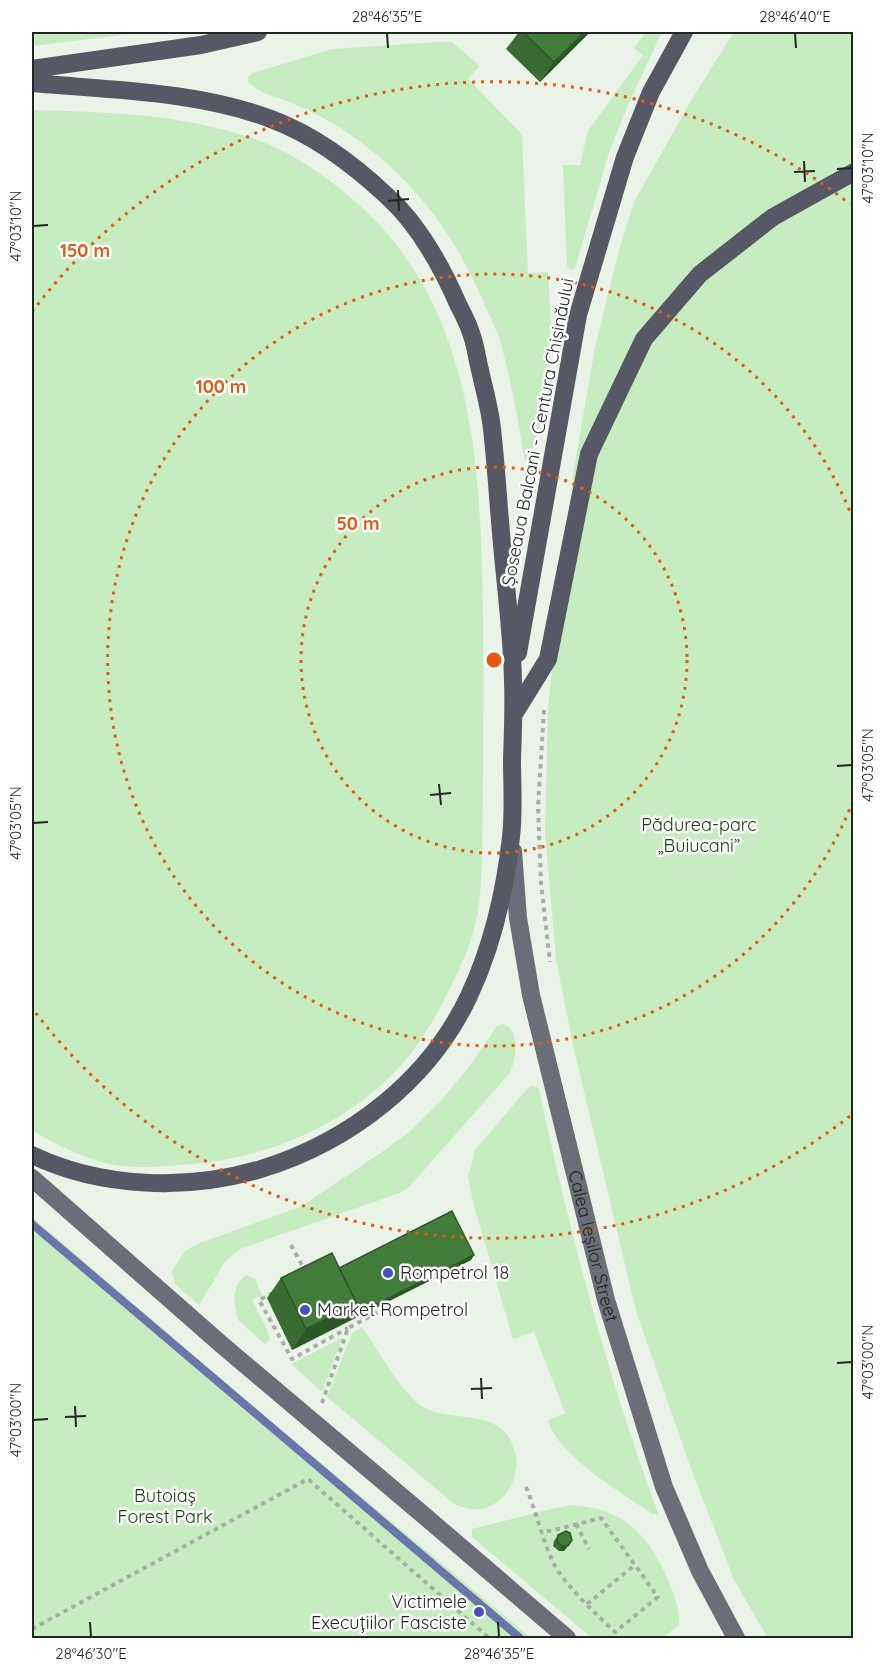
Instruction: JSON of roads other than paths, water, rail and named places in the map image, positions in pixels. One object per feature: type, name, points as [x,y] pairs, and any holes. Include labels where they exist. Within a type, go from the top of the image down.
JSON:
[{"type":"highway","points":[[32,69],[201,45],[258,32]]},
{"type":"highway","name":"Șoseaua Balcani - Centura Chișinăului","points":[[513,678],[578,315],[625,158],[651,93],[684,32]]},
{"type":"highway","name":"Șoseaua Balcani - Centura Chișinăului","points":[[32,83],[192,98],[275,120],[301,133],[346,162],[389,198],[416,229],[441,266],[472,335],[492,425],[513,678],[511,836],[499,908],[486,956],[466,1001],[434,1051],[409,1081],[372,1114],[331,1140],[286,1161],[239,1176],[190,1183],[141,1183],[92,1176],[32,1155]]},
{"type":"highway","points":[[513,716],[548,659],[589,454],[644,339],[699,273],[773,217],[854,172]]},
{"type":"main road","name":"Calea Ieșilor Street","points":[[511,836],[518,918],[531,995],[606,1300],[664,1487],[700,1571],[736,1638]]},
{"type":"main road","points":[[32,1178],[222,1346],[567,1638]]},
{"type":"waterway","points":[[32,1224],[520,1638]]},
{"type":"place","name":"Rompetrol 18","points":[[388,1273]]},
{"type":"place","name":"Market Rompetrol","points":[[305,1310]]},
{"type":"place","name":"Victimele Execuțiilor Fasciste","points":[[479,1612]]},
{"type":"park label","name":"Pădurea-parc „Buiucani”","points":[[699,835]]},
{"type":"park label","name":"Butoiaș Forest Park","points":[[165,1506]]}]
